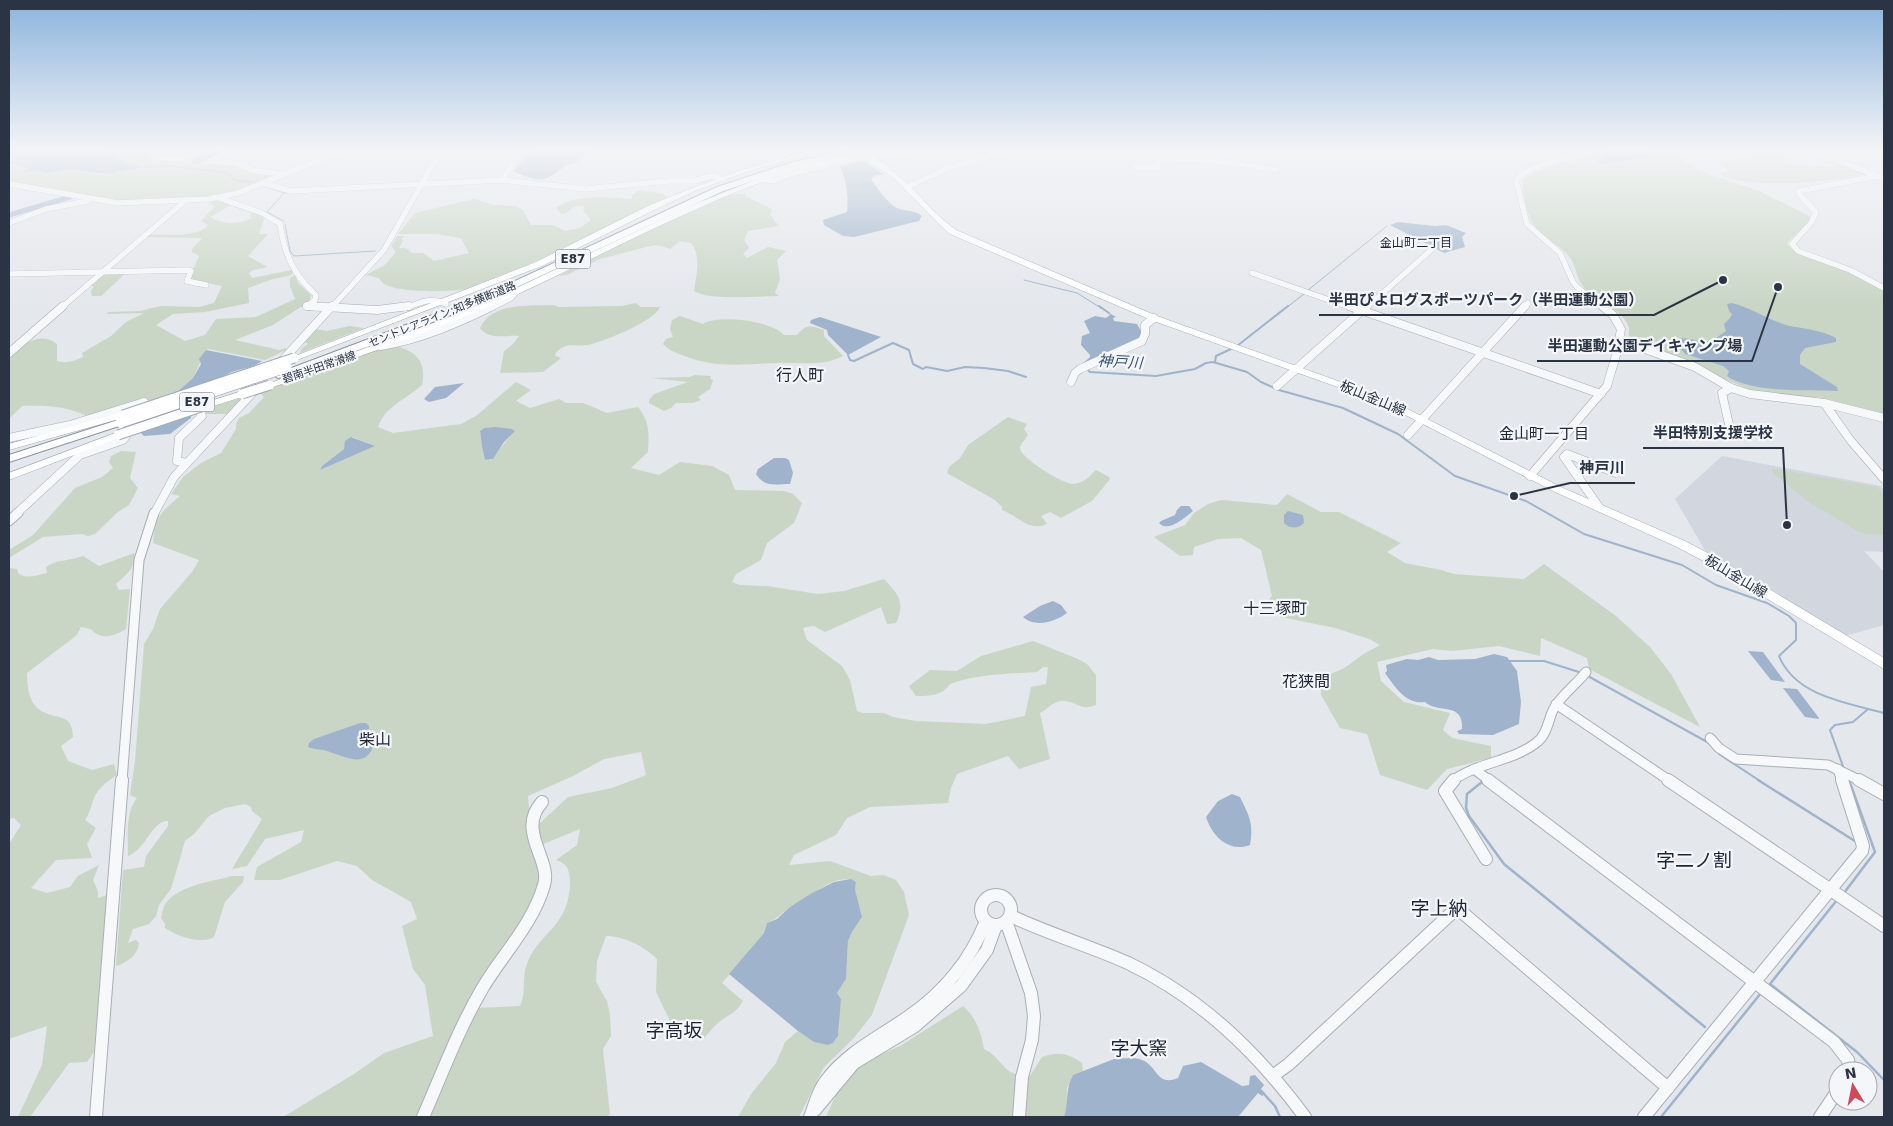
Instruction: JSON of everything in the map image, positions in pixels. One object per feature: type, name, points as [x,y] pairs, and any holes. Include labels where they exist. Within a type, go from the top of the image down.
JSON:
[{"type":"highway","name":"セントレアライン;知多横断道路","points":[[9,464],[383,333],[466,301],[688,201]]},
{"type":"highway","name":"セントレアライン;知多横断道路","points":[[9,458],[278,375],[378,340],[486,298],[696,201]]},
{"type":"main road","name":"碧南半田常滑線","points":[[9,477],[120,425],[292,355],[444,303],[563,254],[669,201]]},
{"type":"main road","name":"碧南半田常滑線","points":[[9,447],[200,407],[380,346],[517,290],[707,201]]},
{"type":"main road","name":"板山金山線","points":[[919,201],[940,223],[953,232],[1154,318],[1368,394],[1423,420],[1530,476],[1653,530],[1715,562],[1884,664]]},
{"type":"street","points":[[9,223],[46,209],[90,201]]},
{"type":"street","points":[[99,201],[127,203],[174,201]]},
{"type":"street","points":[[9,353],[184,201]]},
{"type":"street","points":[[226,201],[277,221],[288,259],[300,279],[316,295],[315,300],[306,306],[397,309],[427,298],[436,298],[444,303]]},
{"type":"street","points":[[96,1117],[139,560],[146,530],[158,504],[174,477],[292,355],[384,250],[412,201]]},
{"type":"street","points":[[1521,201],[1527,224],[1564,258],[1573,282],[1613,315],[1621,329],[1610,379],[1601,394],[1530,476]]},
{"type":"street","points":[[1806,201],[1816,212],[1811,223],[1792,244],[1794,248],[1855,272],[1884,288]]},
{"type":"street","points":[[1277,386],[1431,250]]},
{"type":"street","points":[[9,274],[189,270],[191,271],[186,281],[206,285]]},
{"type":"street","points":[[1252,273],[1601,394]]},
{"type":"street","points":[[380,346],[393,345],[467,317],[511,298],[517,290]]},
{"type":"street","points":[[1408,435],[1528,303]]},
{"type":"street","points":[[1071,382],[1075,373],[1080,369],[1142,341],[1145,334],[1145,325],[1154,318]]},
{"type":"street","points":[[1620,340],[1695,368],[1731,388],[1762,397],[1824,403],[1884,418]]},
{"type":"street","points":[[186,463],[178,461],[178,443],[182,433],[200,421],[202,416],[199,412],[198,403],[228,378],[258,368],[284,353],[292,355]]},
{"type":"street","points":[[1730,429],[1722,392],[1731,388]]},
{"type":"street","points":[[9,438],[62,427],[144,402],[123,429],[126,436],[123,440],[84,453],[9,521]]},
{"type":"street","points":[[1824,403],[1852,441],[1884,479]]},
{"type":"street","points":[[1599,507],[1564,457],[1567,454],[1616,473]]},
{"type":"street","points":[[1486,859],[1445,791],[1448,784],[1457,776],[1513,756],[1537,743],[1548,730],[1556,704],[1580,681],[1586,672]]},
{"type":"street","points":[[1556,704],[1884,926]]},
{"type":"street","points":[[1710,738],[1719,748],[1736,759],[1828,765],[1884,794]]},
{"type":"street","points":[[1474,769],[1834,1042],[1848,1061]]},
{"type":"street","points":[[1644,1117],[1754,982],[1837,894],[1862,852],[1863,846],[1838,769]]},
{"type":"street","points":[[423,1117],[474,1004],[519,933],[545,883],[536,845],[532,814],[536,805],[542,802]]},
{"type":"street","points":[[1274,1075],[1289,1064],[1457,908],[1668,1088]]},
{"type":"street","points":[[811,1115],[854,1063],[884,1038],[961,986],[982,948],[1000,921]]},
{"type":"street","points":[[1000,921],[1125,962],[1163,982],[1223,1023],[1274,1075],[1306,1117]]},
{"type":"street","points":[[1000,921],[1031,992],[1034,1016],[1032,1040],[1022,1077],[1019,1117]]},
{"type":"street","points":[[1820,1117],[1828,1105]]},
{"type":"shaded area","points":[[1722,456],[1881,486],[1884,491],[1884,552],[1864,551],[1884,572],[1884,625],[1845,636],[1706,552],[1675,499]]},
{"type":"green space","points":[[117,201],[153,201],[126,202]]},
{"type":"green space","points":[[207,201],[220,201],[231,205],[210,217],[220,222],[236,223],[252,218],[250,215],[252,213],[235,206],[265,216],[259,234],[268,234],[248,256],[267,267],[253,270],[249,273],[252,278],[292,270],[293,273],[289,276],[273,279],[248,288],[249,303],[205,312],[173,314],[156,325],[185,341],[205,335],[216,319],[256,317],[295,299],[290,286],[290,278],[295,275],[298,283],[311,295],[310,301],[273,325],[235,340],[279,350],[286,348],[286,350],[265,360],[208,349],[193,378],[169,398],[157,401],[146,400],[89,417],[57,407],[22,406],[9,419],[9,355],[26,343],[38,339],[51,340],[57,344],[57,361],[70,362],[83,357],[82,353],[111,336],[126,322],[144,313],[106,314],[109,312],[140,311],[161,306],[199,307],[214,303],[222,286],[188,279],[199,257],[192,252],[192,249],[202,238],[147,237],[150,235],[190,234],[204,229],[208,225],[201,221],[215,206]]},
{"type":"green space","points":[[467,201],[479,201],[494,205],[516,206],[523,210],[531,225],[553,225],[565,231],[580,228],[591,220],[583,210],[585,207],[582,206],[573,208],[564,214],[560,213],[556,208],[571,201],[662,201],[541,259],[466,289],[436,291],[401,289],[384,284],[379,278],[366,275],[385,265],[396,252],[391,246],[397,236],[405,236],[401,239],[403,241],[399,248],[406,248],[412,253],[423,253],[434,261],[469,253],[461,238],[437,234],[398,234],[415,213]]},
{"type":"green space","points":[[713,201],[754,201],[772,210],[770,215],[779,226],[748,231],[744,240],[749,248],[743,254],[747,258],[768,247],[786,251],[777,260],[780,279],[775,293],[779,296],[723,297],[694,291],[697,266],[696,254],[691,243],[680,241],[670,249],[658,245],[650,246],[600,259],[567,275],[559,276],[581,263]]},
{"type":"green space","points":[[1525,201],[1778,201],[1811,217],[1809,222],[1787,243],[1792,249],[1805,256],[1843,268],[1884,290],[1884,415],[1819,397],[1811,398],[1753,391],[1629,339],[1629,328],[1622,316],[1586,290],[1571,259],[1535,227],[1526,208]]},
{"type":"green space","points":[[127,272],[101,296],[92,296],[91,291],[94,286],[89,286],[104,273]]},
{"type":"green space","points":[[636,303],[641,307],[660,307],[656,313],[639,324],[605,340],[588,345],[570,345],[559,349],[555,356],[561,358],[543,372],[500,373],[504,351],[519,336],[493,336],[480,328],[493,314],[512,307],[554,305],[559,307],[622,306]]},
{"type":"green space","points":[[680,316],[703,324],[720,320],[745,320],[769,326],[784,335],[797,335],[806,327],[815,327],[824,330],[824,336],[843,356],[827,362],[810,363],[729,365],[706,362],[674,352],[663,344],[666,339],[673,337],[670,329],[672,320]]},
{"type":"green space","points":[[349,326],[364,328],[300,353],[302,348],[308,344],[305,342],[315,329],[327,331]]},
{"type":"green space","points":[[391,345],[413,353],[423,369],[422,385],[391,408],[381,420],[378,427],[393,433],[461,424],[476,416],[516,382],[531,390],[516,401],[530,408],[559,399],[566,403],[583,403],[607,413],[638,407],[647,423],[648,452],[631,468],[659,475],[680,462],[712,466],[729,475],[735,490],[784,491],[793,494],[802,503],[794,523],[767,543],[761,560],[736,574],[732,582],[740,585],[767,586],[818,594],[844,591],[884,579],[897,594],[900,609],[896,623],[887,624],[881,607],[825,632],[814,626],[803,628],[807,640],[842,666],[850,680],[857,711],[863,713],[884,713],[893,717],[916,721],[986,724],[1025,716],[1031,687],[1046,684],[1048,667],[1043,667],[1037,672],[971,678],[950,684],[943,691],[930,695],[916,696],[909,686],[930,670],[957,671],[981,656],[1033,641],[1078,659],[1087,664],[1096,675],[1096,705],[1083,707],[1070,702],[1058,701],[1040,713],[1050,759],[1019,769],[1008,756],[957,774],[951,788],[948,803],[870,807],[847,818],[836,835],[794,855],[789,865],[830,861],[871,876],[884,875],[896,880],[904,892],[909,915],[872,1015],[853,1039],[824,1067],[799,1117],[738,1117],[751,1094],[776,1063],[785,1042],[798,1031],[815,1041],[829,1044],[834,1042],[837,1037],[841,1000],[837,993],[846,979],[848,941],[862,917],[855,889],[856,882],[849,880],[842,879],[828,884],[792,905],[767,923],[764,933],[722,983],[743,1001],[732,1014],[716,1025],[704,1038],[695,1037],[684,1020],[670,1021],[656,992],[657,959],[633,943],[613,936],[606,936],[597,961],[596,982],[607,1001],[610,1015],[611,1036],[603,1049],[610,1114],[607,1117],[427,1117],[475,1008],[520,1006],[528,961],[535,948],[565,910],[570,890],[570,877],[566,866],[556,860],[577,845],[580,829],[541,845],[538,825],[568,797],[612,788],[646,775],[641,752],[604,759],[573,776],[528,796],[532,844],[542,884],[537,897],[470,1002],[419,1117],[283,1117],[354,1074],[384,1053],[433,1036],[425,985],[413,969],[402,926],[417,919],[411,902],[372,880],[357,866],[337,861],[280,880],[254,880],[257,867],[301,842],[304,830],[265,839],[247,866],[232,869],[262,819],[252,811],[251,807],[245,804],[225,808],[209,816],[194,834],[185,841],[171,889],[159,905],[156,916],[149,924],[133,929],[128,943],[136,940],[139,943],[137,951],[128,961],[116,966],[123,870],[144,867],[146,856],[168,826],[168,821],[157,825],[139,848],[128,856],[129,818],[137,798],[130,795],[135,761],[144,644],[153,629],[160,609],[192,572],[199,560],[153,543],[156,527],[163,511],[180,496],[171,494],[183,477],[201,463],[221,453],[236,429],[239,418],[249,413],[264,397],[260,393],[276,385]],"holes":[[[484,428],[515,430],[491,460],[485,460],[482,447],[480,432]],[[353,437],[374,446],[320,470],[322,466],[344,449],[347,440]]]},
{"type":"green space","points":[[695,375],[711,376],[710,379],[713,380],[710,389],[698,397],[701,400],[693,403],[676,403],[664,411],[649,403],[654,394],[688,382],[651,378],[689,377]]},
{"type":"green space","points":[[244,397],[228,414],[207,414],[203,410]]},
{"type":"green space","points":[[1008,417],[1027,424],[1024,429],[1028,435],[1020,448],[1027,458],[1043,470],[1060,480],[1073,484],[1083,481],[1096,470],[1110,479],[1092,501],[1061,518],[1050,512],[1041,516],[1047,524],[1034,526],[1024,523],[1002,510],[1002,507],[995,500],[947,473],[949,467],[960,458],[968,445]]},
{"type":"green space","points":[[121,451],[136,452],[130,478],[138,488],[129,505],[118,512],[95,534],[88,536],[82,534],[43,537],[9,558],[9,550],[33,535],[75,488],[102,477],[113,468],[109,462],[111,456]]},
{"type":"green space","points":[[1771,468],[1878,487],[1884,497],[1884,535],[1861,533],[1807,501],[1774,474]]},
{"type":"green space","points":[[1287,494],[1321,512],[1339,512],[1401,543],[1387,552],[1405,563],[1454,574],[1524,579],[1544,564],[1616,616],[1651,648],[1671,674],[1700,727],[1589,669],[1587,658],[1541,638],[1540,656],[1499,646],[1452,651],[1433,649],[1377,662],[1381,681],[1404,702],[1450,713],[1443,730],[1452,738],[1491,746],[1491,758],[1447,769],[1427,790],[1380,775],[1367,734],[1340,728],[1321,695],[1320,677],[1343,669],[1380,645],[1369,639],[1335,628],[1281,617],[1267,602],[1272,596],[1261,550],[1241,538],[1218,539],[1194,547],[1193,555],[1180,556],[1154,537],[1185,525],[1194,513],[1208,504],[1221,500],[1277,505]]},
{"type":"green space","points":[[134,553],[132,567],[116,584],[119,590],[130,589],[126,629],[113,635],[102,636],[90,629],[81,627],[77,635],[27,673],[28,690],[38,709],[64,718],[70,724],[73,737],[61,746],[68,761],[92,770],[114,764],[117,775],[98,791],[85,820],[96,828],[87,844],[92,858],[56,860],[31,888],[47,893],[70,887],[78,876],[99,865],[93,880],[98,891],[98,898],[107,895],[94,1052],[87,1062],[69,1063],[30,1117],[18,1117],[42,1065],[47,1026],[9,1039],[9,844],[21,825],[14,818],[9,819],[9,568],[17,569],[21,575],[32,576],[47,573],[46,567],[59,561],[83,556],[99,566]]},
{"type":"green space","points":[[232,876],[244,876],[243,882],[225,902],[214,937],[195,940],[165,928],[161,918],[163,908],[172,897],[187,888]]},
{"type":"green space","points":[[963,1006],[977,1025],[984,1049],[1013,1073],[1030,1076],[1042,1057],[1053,1054],[1067,1055],[1082,1063],[1083,1072],[1073,1075],[1067,1088],[1067,1108],[1064,1117],[826,1117],[842,1081],[866,1061],[900,1046]]},
{"type":"water","points":[[848,201],[888,201],[898,209],[912,211],[922,216],[919,221],[854,237],[843,236],[824,225],[823,220],[847,212]]},
{"type":"water","points":[[1398,222],[1435,226],[1446,225],[1466,233],[1462,237],[1465,247],[1444,253],[1390,225]]},
{"type":"water","points":[[1732,303],[1783,324],[1819,331],[1836,338],[1836,342],[1805,348],[1800,355],[1800,364],[1837,387],[1838,391],[1780,390],[1750,385],[1727,376],[1729,371],[1723,366],[1685,354],[1674,340],[1682,338],[1705,341],[1716,338],[1726,331],[1724,324],[1732,314],[1727,304]]},
{"type":"water","points":[[1109,313],[1116,317],[1113,318],[1114,321],[1137,324],[1142,333],[1140,339],[1081,365],[1090,357],[1081,345],[1082,336],[1090,333],[1084,321],[1095,316],[1106,318],[1110,315]]},
{"type":"water","points":[[820,317],[881,337],[848,355],[828,335],[827,330],[810,323],[811,320]]},
{"type":"water","points":[[206,350],[262,361],[251,367],[232,372],[216,382],[192,404],[191,418],[170,434],[144,436],[139,431],[140,424],[193,378],[201,364],[199,359]]},
{"type":"water","points":[[464,383],[446,398],[429,402],[424,399],[435,387]]},
{"type":"water","points":[[496,427],[515,431],[504,442],[493,459],[485,460],[480,431],[484,428]]},
{"type":"water","points":[[351,437],[375,446],[320,470],[322,466],[344,449],[345,441]]},
{"type":"water","points":[[774,458],[789,460],[793,473],[790,484],[775,485],[767,483],[756,474],[758,469]]},
{"type":"water","points":[[1181,506],[1189,506],[1193,511],[1181,521],[1171,525],[1163,526],[1159,523],[1175,515]]},
{"type":"water","points":[[1288,511],[1303,515],[1304,523],[1297,527],[1286,525],[1284,523],[1284,515]]},
{"type":"water","points":[[1053,601],[1061,605],[1067,613],[1057,619],[1039,623],[1023,617],[1040,606]]},
{"type":"water","points":[[1748,651],[1763,652],[1785,682],[1771,680]]},
{"type":"water","points":[[1494,654],[1507,657],[1517,671],[1521,702],[1519,724],[1493,735],[1459,734],[1457,731],[1462,729],[1459,715],[1454,711],[1436,707],[1425,702],[1412,701],[1397,689],[1385,673],[1387,671],[1386,665],[1407,659],[1418,660],[1429,657],[1438,660],[1475,659]]},
{"type":"water","points":[[1783,688],[1797,689],[1819,719],[1805,717]]},
{"type":"water","points":[[360,723],[366,723],[369,726],[369,733],[374,744],[365,757],[352,759],[308,747],[309,743],[314,739]]},
{"type":"water","points":[[1232,794],[1240,797],[1248,815],[1251,825],[1250,845],[1235,847],[1228,845],[1212,831],[1206,817],[1218,801]]},
{"type":"water","points":[[851,879],[856,882],[855,889],[862,917],[848,941],[846,979],[837,993],[841,999],[838,1036],[833,1043],[828,1045],[814,1042],[798,1031],[729,974],[764,933],[767,923],[777,919],[790,907],[812,893],[834,882]]},
{"type":"water","points":[[1132,1058],[1142,1060],[1165,1080],[1178,1078],[1183,1066],[1201,1062],[1242,1086],[1249,1085],[1250,1076],[1255,1075],[1264,1085],[1261,1089],[1265,1093],[1262,1096],[1258,1093],[1238,1117],[1064,1117],[1069,1085],[1073,1075],[1114,1059]]},
{"type":"waterway","points":[[9,215],[58,201]]},
{"type":"waterway","points":[[277,201],[267,212],[284,221]]},
{"type":"waterway","points":[[285,224],[290,251],[294,256],[375,251]]},
{"type":"waterway","points":[[1307,291],[1387,226]]},
{"type":"waterway","points":[[1024,280],[1077,293],[1101,308]]},
{"type":"waterway","points":[[1286,308],[1304,294]]},
{"type":"waterway","points":[[1099,306],[1109,313]]},
{"type":"waterway","points":[[1237,346],[1288,306]]},
{"type":"waterway","points":[[848,355],[850,360],[854,361],[893,343],[909,350],[913,364],[923,369],[926,367],[947,371],[965,367],[984,368],[1008,371],[1026,377]]},
{"type":"waterway","points":[[1215,362],[1216,356],[1233,348]]},
{"type":"waterway","name":"神戸川","points":[[1086,368],[1090,372],[1156,376],[1195,369],[1206,363],[1213,362],[1247,372],[1261,382],[1279,390],[1343,408],[1398,434],[1455,476],[1526,501],[1584,534],[1682,565],[1716,585],[1767,603],[1789,616],[1796,623],[1796,640],[1779,656],[1787,670],[1797,680],[1809,689],[1824,696],[1884,713]]},
{"type":"waterway","points":[[1506,661],[1544,661],[1582,673]]},
{"type":"waterway","points":[[1586,675],[1709,743]]},
{"type":"waterway","points":[[1844,769],[1830,730],[1835,725],[1853,722],[1868,709]]},
{"type":"waterway","points":[[1719,754],[1760,781]]},
{"type":"waterway","points":[[1758,780],[1858,843]]},
{"type":"waterway","points":[[1844,893],[1875,852],[1849,780]]},
{"type":"waterway","points":[[1482,782],[1467,794],[1466,808],[1469,816],[1504,864],[1705,1027]]},
{"type":"waterway","points":[[1837,900],[1770,984],[1857,1052],[1884,1080]]},
{"type":"waterway","points":[[1661,1117],[1761,993]]},
{"type":"waterway","points":[[1264,1094],[1275,1106],[1280,1117]]},
{"type":"place","name":"半田ぴよログスポーツパーク（半田運動公園）","points":[[1723,280]]},
{"type":"place","name":"半田運動公園デイキャンプ場","points":[[1778,287]]},
{"type":"place","name":"神戸川","points":[[1514,496]]},
{"type":"place","name":"半田特別支援学校","points":[[1787,525]]},
{"type":"district","name":"金山町二丁目","points":[[1416,243]]},
{"type":"district","name":"行人町","points":[[800,375]]},
{"type":"district","name":"金山町一丁目","points":[[1544,434]]},
{"type":"district","name":"十三塚町","points":[[1275,608]]},
{"type":"district","name":"花狭間","points":[[1306,681]]},
{"type":"district","name":"柴山","points":[[375,739]]},
{"type":"district","name":"字二ノ割","points":[[1694,860]]},
{"type":"district","name":"字上納","points":[[1439,908]]},
{"type":"district","name":"字高坂","points":[[674,1030]]},
{"type":"district","name":"字大窯","points":[[1139,1048]]}]
